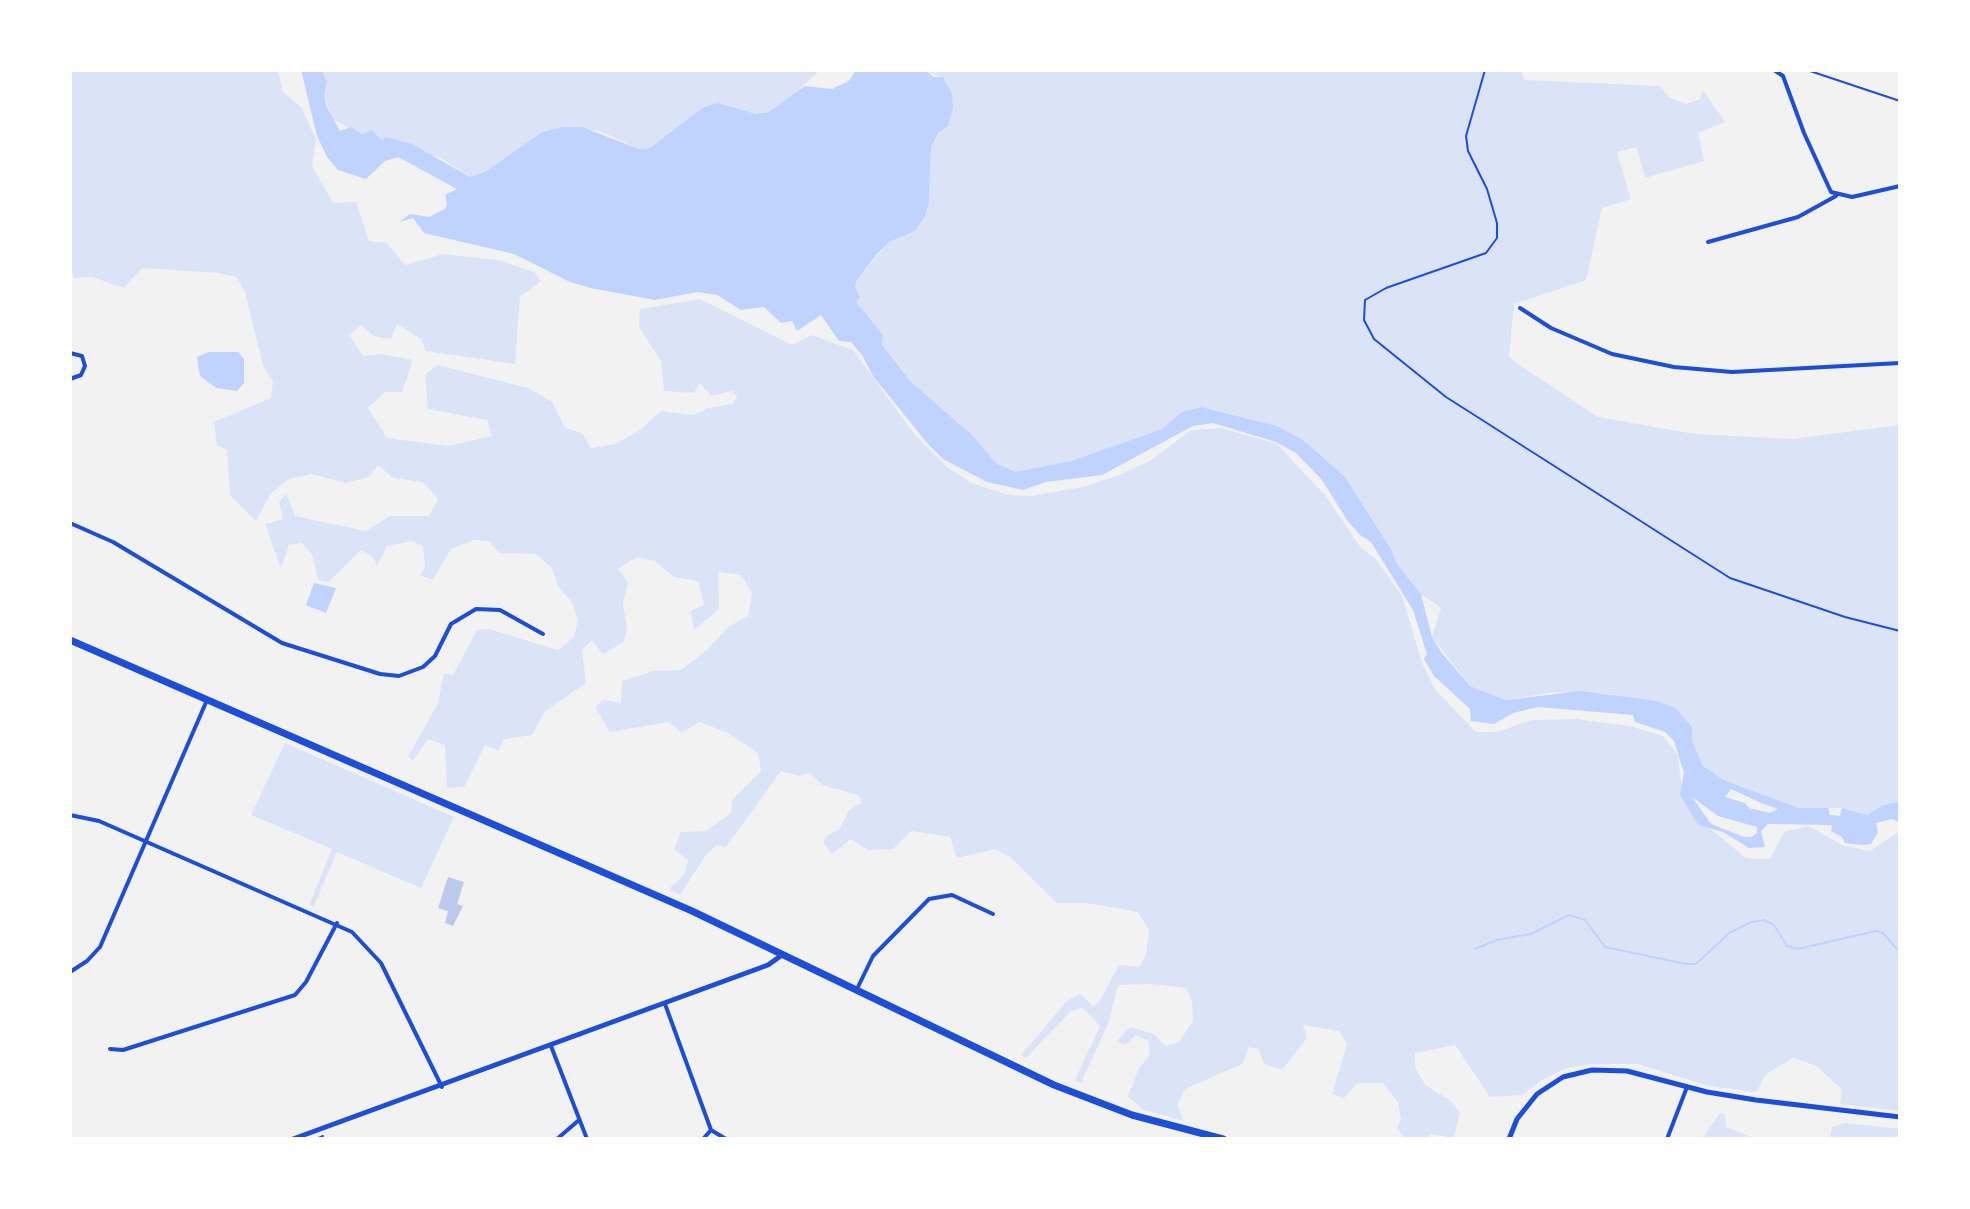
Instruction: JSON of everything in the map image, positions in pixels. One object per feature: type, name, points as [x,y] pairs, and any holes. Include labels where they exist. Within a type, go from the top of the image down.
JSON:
[{"type":"highway","points":[[70,640],[692,911],[1054,1085],[1132,1115],[1223,1139]]},
{"type":"street","points":[[1774,70],[1783,76],[1820,172],[1836,196]]},
{"type":"street","points":[[1708,242],[1798,217],[1836,196],[1852,197],[1900,186]]},
{"type":"street","points":[[1520,308],[1551,328],[1612,354],[1674,367],[1747,371],[1900,363]]},
{"type":"street","points":[[70,353],[82,356],[85,366],[81,375],[70,379]]},
{"type":"street","points":[[70,523],[126,549],[282,643],[380,674],[399,676],[423,667],[435,656],[455,620],[476,609],[500,610],[543,634]]},
{"type":"street","points":[[70,972],[87,961],[100,947],[207,700]]},
{"type":"street","points":[[70,815],[99,821],[337,923],[374,953],[442,1087]]},
{"type":"street","points":[[856,991],[873,956],[929,899],[952,895],[993,914]]},
{"type":"street","points":[[110,1049],[123,1050],[295,995],[306,982],[337,923]]},
{"type":"street","points":[[293,1139],[665,1004],[768,965],[782,954]]},
{"type":"street","points":[[665,1004],[711,1130],[726,1139]]},
{"type":"street","points":[[551,1046],[587,1139]]},
{"type":"street","points":[[1509,1139],[1517,1119],[1531,1099],[1550,1084],[1575,1073],[1627,1071],[1687,1087],[1814,1109],[1900,1117]]},
{"type":"street","points":[[1667,1139],[1687,1087]]},
{"type":"street","points":[[557,1139],[579,1120]]},
{"type":"street","points":[[703,1139],[711,1130]]},
{"type":"path","points":[[1485,70],[1466,136],[1468,151],[1487,189],[1497,223],[1497,238],[1486,253],[1386,288],[1365,300],[1364,320],[1374,339],[1458,405],[1730,578],[1845,617],[1900,631]]},
{"type":"path","points":[[1807,70],[1900,101]]},
{"type":"path","points":[[316,1139],[324,1135],[328,1139]]},
{"type":"shaded area","points":[[70,70],[278,70],[283,92],[301,107],[316,139],[312,166],[333,203],[356,202],[369,241],[387,243],[405,265],[443,254],[498,260],[534,272],[541,281],[520,297],[515,364],[426,351],[421,339],[397,324],[391,339],[373,336],[361,325],[349,335],[363,356],[381,354],[413,360],[402,392],[385,392],[368,408],[387,438],[448,446],[492,436],[487,420],[428,409],[425,374],[438,365],[528,388],[552,402],[565,428],[582,433],[591,448],[615,444],[641,429],[661,411],[693,415],[708,408],[733,404],[737,396],[733,391],[711,396],[700,383],[694,393],[664,391],[661,361],[639,327],[640,309],[700,299],[792,345],[812,335],[853,350],[915,435],[947,467],[972,483],[1008,495],[1030,496],[1083,487],[1121,474],[1150,461],[1191,430],[1221,428],[1277,444],[1325,495],[1361,548],[1375,558],[1402,596],[1422,663],[1436,691],[1476,732],[1497,732],[1532,720],[1576,719],[1630,726],[1663,736],[1678,755],[1681,782],[1694,815],[1746,858],[1770,859],[1784,832],[1809,826],[1844,846],[1870,851],[1900,831],[1900,1111],[1840,1104],[1842,1090],[1817,1066],[1793,1058],[1766,1074],[1756,1092],[1709,1086],[1638,1064],[1593,1064],[1567,1068],[1542,1080],[1522,1095],[1490,1097],[1455,1045],[1415,1053],[1415,1067],[1425,1085],[1448,1099],[1460,1112],[1454,1138],[1430,1134],[1426,1139],[1405,1139],[1397,1128],[1401,1120],[1398,1102],[1383,1083],[1357,1083],[1344,1098],[1332,1094],[1347,1044],[1339,1031],[1303,1025],[1307,1038],[1282,1070],[1264,1064],[1258,1049],[1249,1047],[1242,1064],[1185,1089],[1177,1105],[1184,1121],[1143,1110],[1128,1096],[1139,1068],[1150,1055],[1148,1041],[1136,1035],[1125,1045],[1117,1041],[1130,1027],[1154,1034],[1166,1046],[1179,1042],[1193,1021],[1192,1001],[1186,988],[1153,984],[1118,985],[1108,1024],[1081,1083],[1075,1080],[1100,1026],[1083,1008],[1071,1011],[1026,1058],[1021,1055],[1067,1001],[1080,994],[1093,1006],[1099,1002],[1119,965],[1139,967],[1146,955],[1149,930],[1138,912],[1086,903],[1057,903],[1010,857],[995,849],[957,858],[950,837],[911,831],[893,849],[868,850],[851,839],[832,854],[823,843],[828,835],[839,830],[849,810],[862,803],[858,795],[822,785],[810,773],[799,776],[781,771],[726,847],[716,845],[706,855],[680,895],[669,889],[684,875],[688,860],[674,849],[681,832],[706,831],[731,813],[732,800],[761,771],[758,753],[728,733],[700,722],[681,733],[669,722],[610,732],[595,707],[603,700],[621,703],[622,681],[654,671],[681,670],[708,649],[728,627],[748,616],[752,593],[741,575],[718,572],[719,609],[694,630],[691,611],[704,605],[698,581],[674,577],[655,561],[637,557],[618,569],[628,582],[623,604],[627,627],[624,642],[603,654],[592,640],[582,650],[586,683],[545,711],[532,735],[504,739],[498,751],[485,745],[464,787],[447,788],[445,745],[428,739],[413,761],[408,757],[438,703],[444,673],[453,675],[477,630],[489,629],[558,650],[574,637],[578,620],[572,602],[558,586],[552,568],[536,554],[499,553],[489,541],[474,540],[451,549],[433,580],[420,575],[425,567],[423,546],[412,541],[387,546],[377,566],[373,557],[361,550],[329,582],[318,580],[312,554],[302,543],[289,545],[281,569],[265,524],[283,519],[279,502],[286,494],[295,516],[366,531],[390,516],[429,516],[438,499],[423,482],[393,478],[378,465],[369,477],[346,483],[311,474],[289,479],[271,493],[256,521],[230,495],[227,450],[217,445],[214,422],[271,398],[273,381],[263,366],[245,292],[236,277],[218,273],[142,268],[124,288],[92,277],[74,278],[70,267]]},
{"type":"shaded area","points":[[322,70],[820,70],[784,104],[769,112],[756,114],[718,103],[704,107],[674,133],[650,148],[639,149],[600,131],[562,127],[542,132],[485,172],[470,177],[441,158],[382,140],[378,135],[358,133],[333,119],[324,96],[327,82]]},
{"type":"shaded area","points":[[925,70],[1520,70],[1525,80],[1660,86],[1669,97],[1686,104],[1700,99],[1703,90],[1725,122],[1698,133],[1704,161],[1645,178],[1637,147],[1617,152],[1631,199],[1602,208],[1586,280],[1514,304],[1509,358],[1598,417],[1695,434],[1792,439],[1900,425],[1900,801],[1881,806],[1867,815],[1842,808],[1799,808],[1724,780],[1703,766],[1692,740],[1611,694],[1555,692],[1506,700],[1470,686],[1432,637],[1441,608],[1421,594],[1397,564],[1391,549],[1345,477],[1277,426],[1201,407],[1162,429],[1071,461],[1028,472],[1016,472],[997,464],[972,435],[910,381],[882,343],[882,334],[855,302],[860,297],[855,287],[857,280],[889,242],[915,231],[929,202],[931,148],[953,107],[946,80]]},
{"type":"shaded area","points":[[285,743],[454,817],[421,888],[337,852],[314,906],[309,905],[332,849],[251,815]]},
{"type":"shaded area","points":[[1720,1113],[1725,1114],[1726,1127],[1757,1139],[1702,1139]]},
{"type":"shaded area","points":[[1845,1123],[1900,1129],[1900,1139],[1830,1139],[1832,1127]]},
{"type":"water","points":[[301,70],[322,70],[327,82],[324,96],[327,107],[340,131],[351,127],[362,134],[372,130],[382,140],[386,137],[412,144],[470,177],[485,172],[542,132],[562,127],[582,127],[639,149],[650,148],[704,107],[718,103],[756,114],[769,112],[805,86],[832,89],[849,81],[856,70],[925,70],[934,77],[943,77],[952,93],[953,107],[948,126],[938,133],[931,148],[929,202],[925,216],[915,231],[889,242],[877,254],[857,280],[855,287],[860,297],[856,302],[883,335],[882,344],[910,381],[972,435],[997,464],[1016,472],[1071,461],[1162,429],[1182,412],[1201,407],[1277,426],[1303,440],[1345,477],[1391,549],[1397,564],[1421,594],[1432,637],[1470,686],[1506,700],[1581,691],[1656,701],[1675,708],[1692,727],[1692,740],[1703,766],[1724,780],[1799,808],[1828,808],[1830,815],[1840,816],[1842,808],[1867,815],[1881,806],[1900,801],[1900,823],[1892,819],[1876,823],[1878,832],[1871,844],[1863,845],[1845,843],[1842,837],[1831,831],[1832,825],[1768,824],[1761,831],[1765,847],[1749,848],[1723,832],[1698,825],[1680,795],[1684,773],[1674,741],[1665,732],[1635,722],[1633,715],[1538,707],[1513,713],[1494,724],[1471,721],[1470,709],[1434,676],[1424,659],[1427,654],[1413,610],[1371,542],[1347,520],[1322,480],[1296,453],[1276,442],[1213,423],[1193,426],[1102,475],[1046,482],[1023,490],[987,482],[943,459],[927,443],[873,376],[862,355],[851,342],[839,341],[821,315],[797,331],[792,321],[781,323],[764,307],[741,310],[717,295],[697,292],[655,300],[591,288],[570,282],[514,254],[424,233],[413,218],[399,222],[410,214],[429,217],[445,209],[445,195],[457,189],[398,157],[385,161],[366,179],[338,170],[327,157],[317,136]],"holes":[[[1731,789],[1761,803],[1778,809],[1770,813],[1749,808],[1745,803],[1725,797]],[[1692,797],[1718,816],[1757,827],[1757,833],[1744,837],[1711,824]]]},
{"type":"water","points":[[209,352],[238,352],[244,359],[244,383],[237,391],[216,388],[200,376],[197,357]]},
{"type":"water","points":[[314,583],[336,588],[326,613],[306,605]]},
{"type":"building","points":[[448,877],[464,882],[457,904],[463,906],[453,926],[445,923],[448,911],[438,908]]},
{"type":"waterway","points":[[1475,949],[1497,940],[1531,934],[1569,915],[1585,920],[1605,947],[1686,964],[1696,964],[1729,933],[1751,922],[1764,920],[1774,925],[1787,946],[1798,949],[1876,931],[1883,933],[1900,953]]}]
